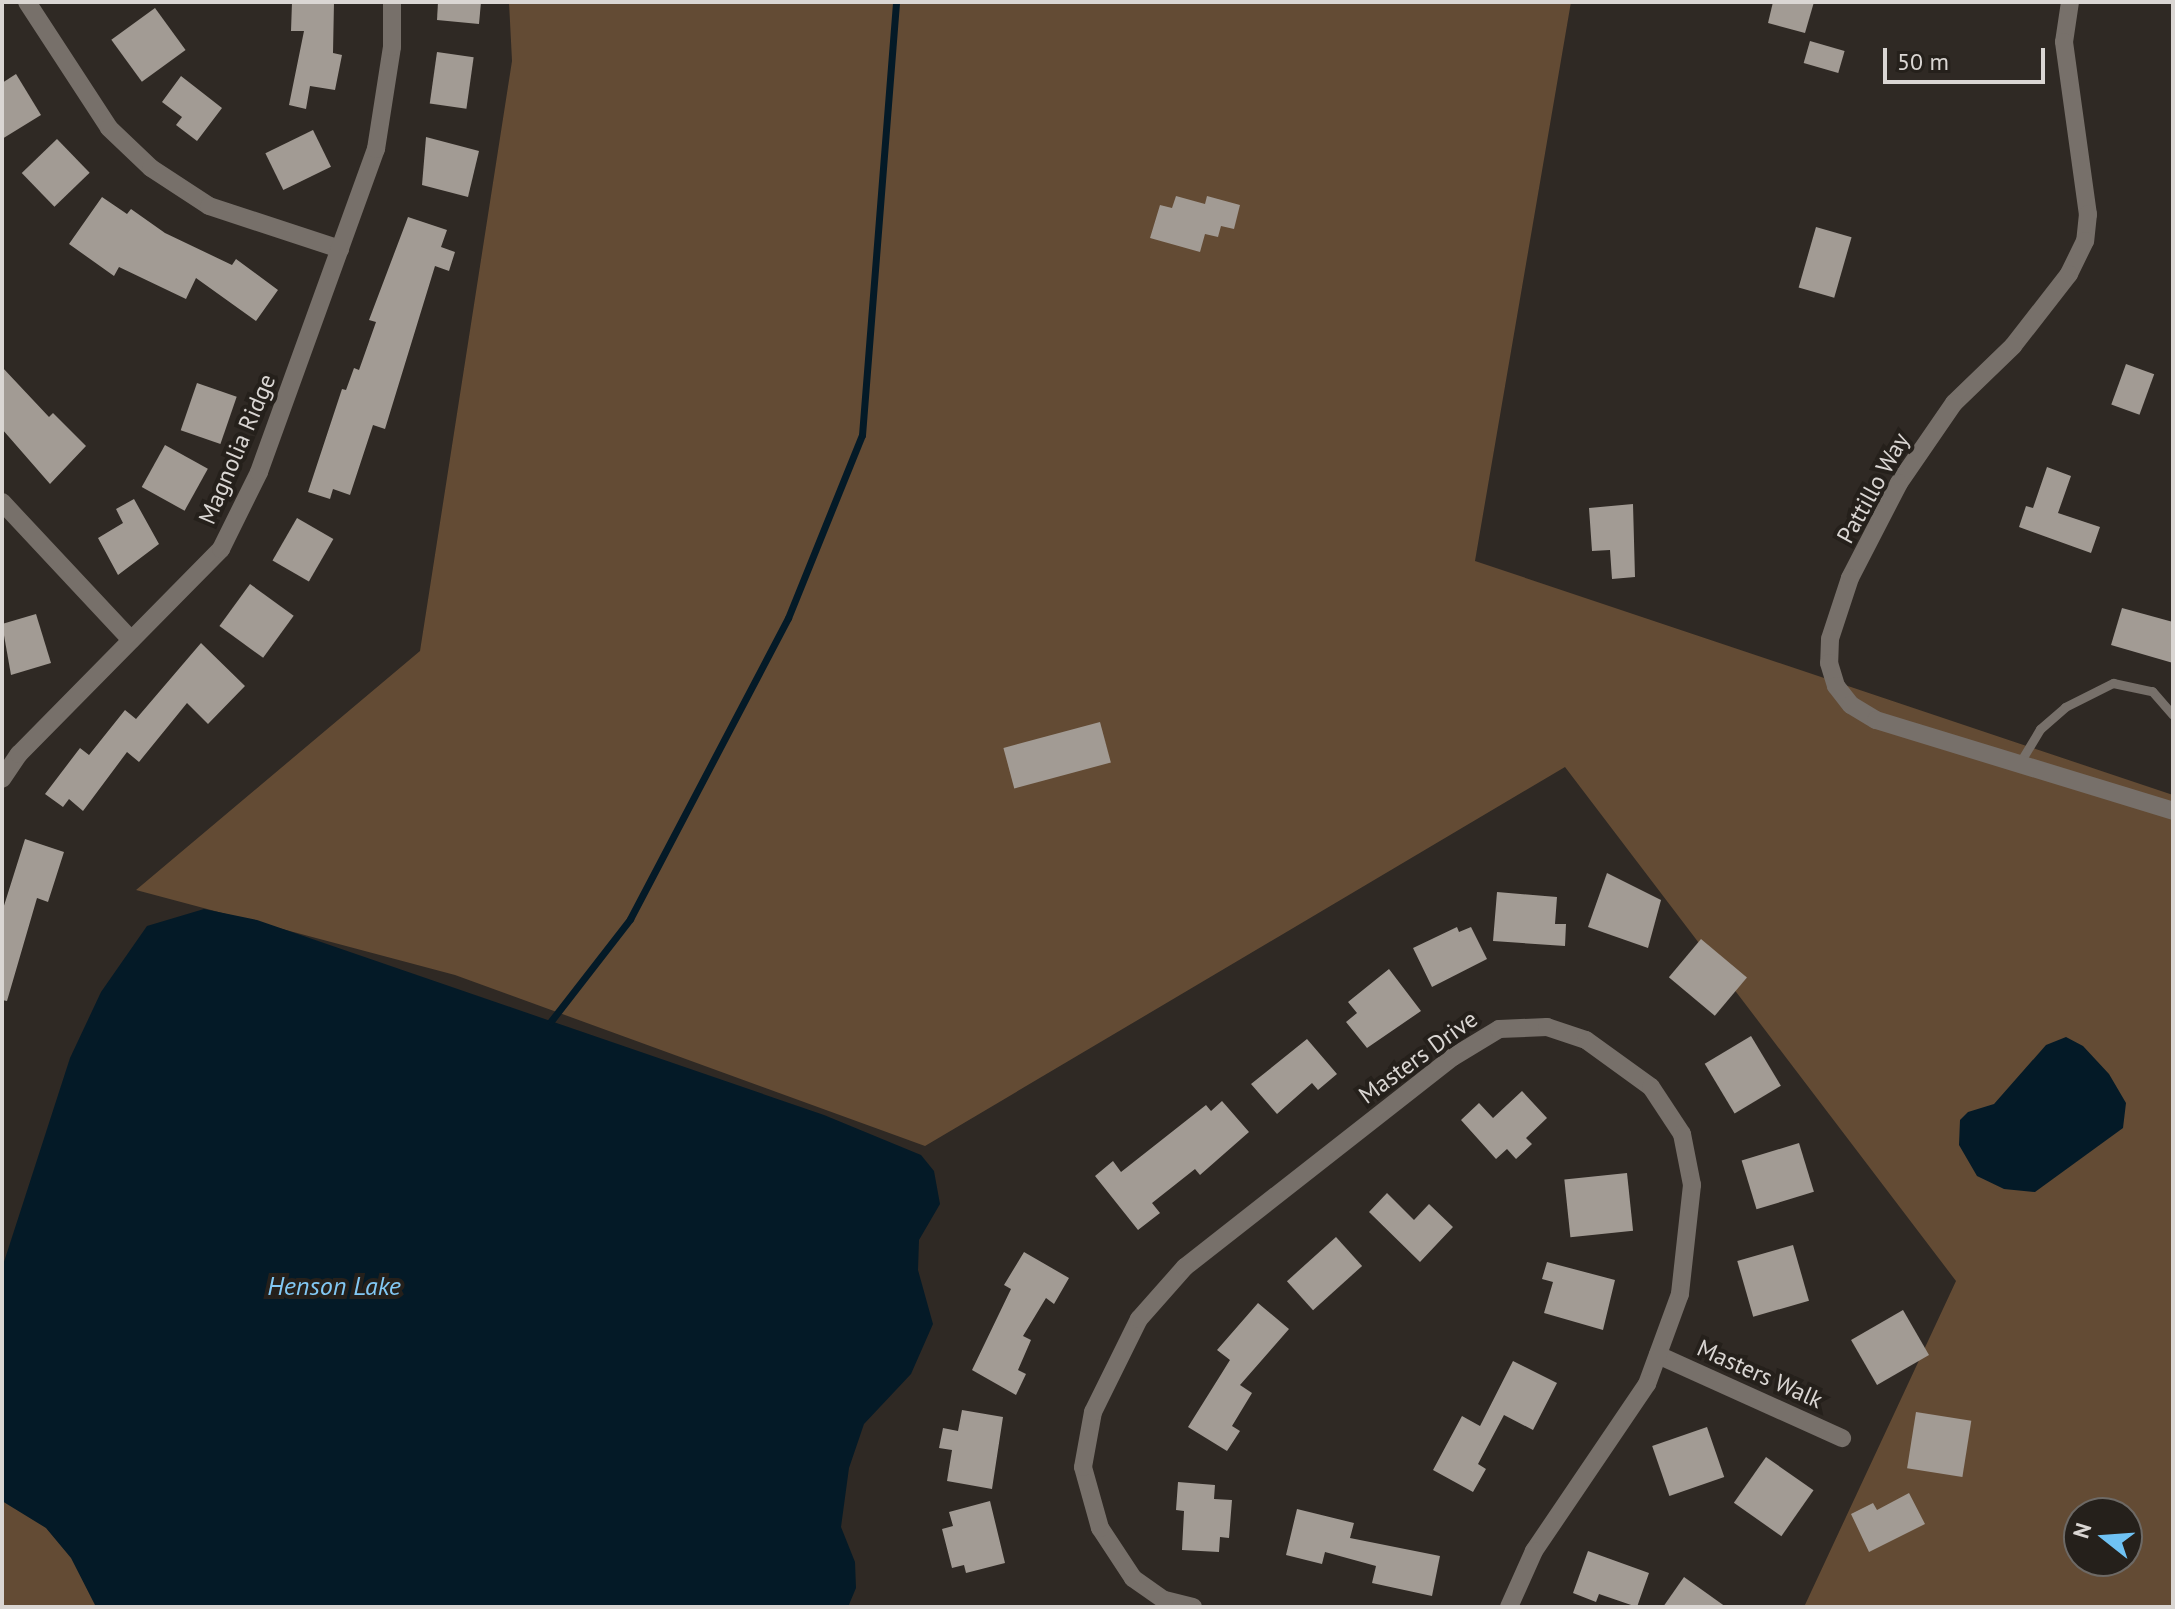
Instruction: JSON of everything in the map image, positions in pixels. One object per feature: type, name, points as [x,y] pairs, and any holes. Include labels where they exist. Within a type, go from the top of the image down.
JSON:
[{"type":"street","points":[[27,2],[109,128],[151,168],[209,206],[340,249]]},
{"type":"street","name":"Magnolia Ridge","points":[[2,779],[19,754],[221,549],[259,472],[376,149],[392,47],[392,2]]},
{"type":"street","name":"Pattillo Way","points":[[2070,2],[2064,42],[2088,214],[2085,241],[2069,274],[2013,346],[1954,403],[1915,457],[1850,578],[1830,639],[1836,686],[1851,705],[1876,720],[2173,811]]},
{"type":"street","points":[[2,502],[131,640]]},
{"type":"street","name":"Masters Drive","points":[[1193,1607],[1164,1600],[1133,1578],[1100,1528],[1083,1467],[1093,1412],[1110,1368],[1139,1319],[1185,1267],[1453,1057],[1499,1029],[1547,1027],[1586,1040],[1651,1087],[1682,1134],[1692,1185],[1680,1294],[1647,1384],[1534,1551],[1509,1607]]},
{"type":"street","name":"Masters Walk","points":[[1658,1355],[1842,1438]]},
{"type":"lane","points":[[2019,764],[2040,729],[2065,707],[2113,683],[2152,691],[2173,715]]},
{"type":"shaded area","points":[[509,2],[1571,2],[1475,561],[2173,795],[2173,1607],[1804,1607],[1956,1281],[1565,767],[925,1146],[455,975],[136,890],[420,651],[512,61]]},
{"type":"shaded area","points":[[2,1476],[114,1607],[2,1607]]},
{"type":"water","name":"Henson Lake","points":[[204,909],[257,920],[824,1115],[921,1155],[934,1171],[940,1204],[919,1240],[918,1270],[933,1324],[911,1374],[864,1424],[849,1468],[841,1527],[855,1562],[856,1588],[848,1607],[96,1607],[71,1558],[46,1528],[2,1501],[2,1268],[70,1058],[101,992],[147,926]]},
{"type":"water","points":[[2066,1037],[2083,1046],[2109,1074],[2126,1103],[2123,1128],[2035,1192],[2004,1189],[1977,1176],[1959,1145],[1960,1120],[1968,1112],[1994,1104],[2046,1045]]},
{"type":"building","points":[[292,2],[334,2],[333,53],[342,55],[335,90],[310,86],[306,109],[289,105],[304,31],[291,31]]},
{"type":"building","points":[[438,2],[481,2],[479,24],[437,20]]},
{"type":"building","points":[[1773,2],[1814,2],[1805,33],[1768,23]]},
{"type":"building","points":[[155,8],[186,50],[142,82],[111,40]]},
{"type":"building","points":[[1810,41],[1845,51],[1838,73],[1804,63]]},
{"type":"building","points":[[437,52],[474,57],[466,109],[430,103]]},
{"type":"building","points":[[16,74],[41,115],[2,139],[2,83]]},
{"type":"building","points":[[181,76],[222,108],[197,141],[176,125],[182,117],[162,102]]},
{"type":"building","points":[[313,130],[331,167],[283,190],[265,153]]},
{"type":"building","points":[[426,137],[479,151],[468,197],[422,185]]},
{"type":"building","points":[[57,139],[90,173],[54,207],[22,173]]},
{"type":"building","points":[[1176,196],[1205,204],[1207,196],[1240,205],[1234,229],[1221,226],[1218,237],[1205,234],[1200,252],[1150,238],[1160,205],[1172,208]]},
{"type":"building","points":[[102,197],[127,214],[131,209],[165,233],[232,265],[236,259],[278,290],[256,321],[196,278],[186,299],[119,267],[114,276],[69,244]]},
{"type":"building","points":[[408,217],[447,230],[441,247],[455,252],[449,271],[435,266],[385,429],[373,425],[350,495],[333,489],[330,499],[308,492],[342,389],[346,390],[354,368],[359,370],[376,322],[369,320]]},
{"type":"building","points":[[1816,227],[1852,237],[1834,298],[1799,288]]},
{"type":"building","points":[[2126,364],[2154,374],[2139,415],[2111,404]]},
{"type":"building","points":[[2,367],[49,417],[53,413],[86,446],[50,484],[2,429]]},
{"type":"building","points":[[197,383],[237,397],[220,444],[181,430]]},
{"type":"building","points":[[165,445],[208,469],[185,511],[142,487]]},
{"type":"building","points":[[2047,467],[2071,476],[2058,513],[2100,527],[2091,553],[2019,527],[2026,506],[2033,508]]},
{"type":"building","points":[[134,499],[159,544],[118,575],[98,538],[123,523],[116,509]]},
{"type":"building","points":[[1633,504],[1635,577],[1612,579],[1610,550],[1592,551],[1589,508]]},
{"type":"building","points":[[297,518],[333,539],[309,581],[272,560]]},
{"type":"building","points":[[250,584],[294,616],[263,658],[219,626]]},
{"type":"building","points":[[2122,608],[2173,622],[2173,663],[2111,645]]},
{"type":"building","points":[[36,614],[51,663],[11,675],[2,624]]},
{"type":"building","points":[[201,643],[245,686],[208,724],[187,703],[139,762],[127,752],[83,811],[69,799],[63,807],[45,794],[80,748],[89,755],[125,710],[136,719]]},
{"type":"building","points":[[1100,722],[1111,763],[1014,788],[1003,748]]},
{"type":"building","points":[[25,839],[64,852],[48,902],[37,898],[7,1001],[2,1000],[2,912]]},
{"type":"building","points":[[1607,873],[1661,900],[1648,948],[1588,927]]},
{"type":"building","points":[[1497,892],[1557,897],[1555,924],[1566,924],[1565,946],[1493,941]]},
{"type":"building","points":[[1457,927],[1459,932],[1471,927],[1487,959],[1432,987],[1413,948]]},
{"type":"building","points":[[1701,939],[1747,978],[1715,1016],[1669,977]]},
{"type":"building","points":[[1389,969],[1421,1011],[1367,1048],[1346,1022],[1357,1013],[1348,1002]]},
{"type":"building","points":[[1751,1036],[1781,1086],[1735,1114],[1705,1064]]},
{"type":"building","points":[[1307,1039],[1337,1074],[1318,1090],[1312,1083],[1277,1114],[1251,1084]]},
{"type":"building","points":[[1522,1091],[1547,1118],[1526,1138],[1532,1144],[1516,1159],[1507,1149],[1496,1159],[1461,1120],[1479,1103],[1493,1118]]},
{"type":"building","points":[[1222,1101],[1249,1132],[1200,1175],[1195,1169],[1152,1203],[1160,1213],[1138,1230],[1095,1176],[1113,1161],[1121,1172],[1206,1105],[1211,1111]]},
{"type":"building","points":[[1799,1143],[1814,1192],[1757,1209],[1742,1161]]},
{"type":"building","points":[[1627,1173],[1633,1231],[1570,1237],[1564,1180]]},
{"type":"building","points":[[1387,1193],[1414,1220],[1429,1204],[1453,1227],[1420,1262],[1369,1212]]},
{"type":"building","points":[[1336,1237],[1362,1266],[1313,1310],[1287,1281]]},
{"type":"building","points":[[1793,1245],[1809,1301],[1753,1317],[1737,1261]]},
{"type":"building","points":[[1024,1252],[1069,1278],[1054,1304],[1046,1298],[1023,1336],[1031,1340],[1018,1370],[1026,1374],[1016,1395],[972,1370],[1011,1289],[1004,1285]]},
{"type":"building","points":[[1547,1262],[1615,1280],[1603,1330],[1544,1313],[1553,1282],[1542,1279]]},
{"type":"building","points":[[1258,1303],[1289,1329],[1240,1385],[1252,1393],[1232,1426],[1240,1431],[1227,1451],[1188,1427],[1230,1360],[1217,1350]]},
{"type":"building","points":[[1903,1310],[1929,1355],[1877,1385],[1851,1340]]},
{"type":"building","points":[[1513,1361],[1557,1383],[1533,1430],[1504,1415],[1478,1464],[1486,1469],[1473,1492],[1433,1470],[1462,1416],[1480,1426]]},
{"type":"building","points":[[962,1410],[1003,1417],[992,1489],[947,1481],[952,1450],[939,1448],[943,1428],[958,1431]]},
{"type":"building","points":[[1916,1412],[1971,1421],[1962,1477],[1907,1468]]},
{"type":"building","points":[[1707,1427],[1724,1477],[1669,1496],[1652,1446]]},
{"type":"building","points":[[1766,1457],[1814,1490],[1781,1536],[1734,1503]]},
{"type":"building","points":[[1178,1482],[1215,1485],[1214,1499],[1232,1500],[1229,1538],[1220,1537],[1219,1552],[1182,1550],[1184,1511],[1176,1510]]},
{"type":"building","points":[[1909,1493],[1925,1524],[1869,1552],[1851,1514],[1873,1503],[1877,1510]]},
{"type":"building","points":[[990,1501],[1005,1563],[966,1573],[964,1565],[952,1568],[942,1529],[953,1526],[949,1512]]},
{"type":"building","points":[[1297,1509],[1354,1523],[1350,1538],[1440,1556],[1432,1596],[1372,1583],[1376,1566],[1325,1552],[1322,1564],[1286,1555]]},
{"type":"building","points":[[1588,1551],[1649,1573],[1637,1607],[1599,1594],[1596,1602],[1573,1593]]},
{"type":"building","points":[[1684,1577],[1726,1607],[1663,1607]]},
{"type":"waterway","points":[[551,1021],[630,919],[788,618],[862,435],[896,2]]}]
